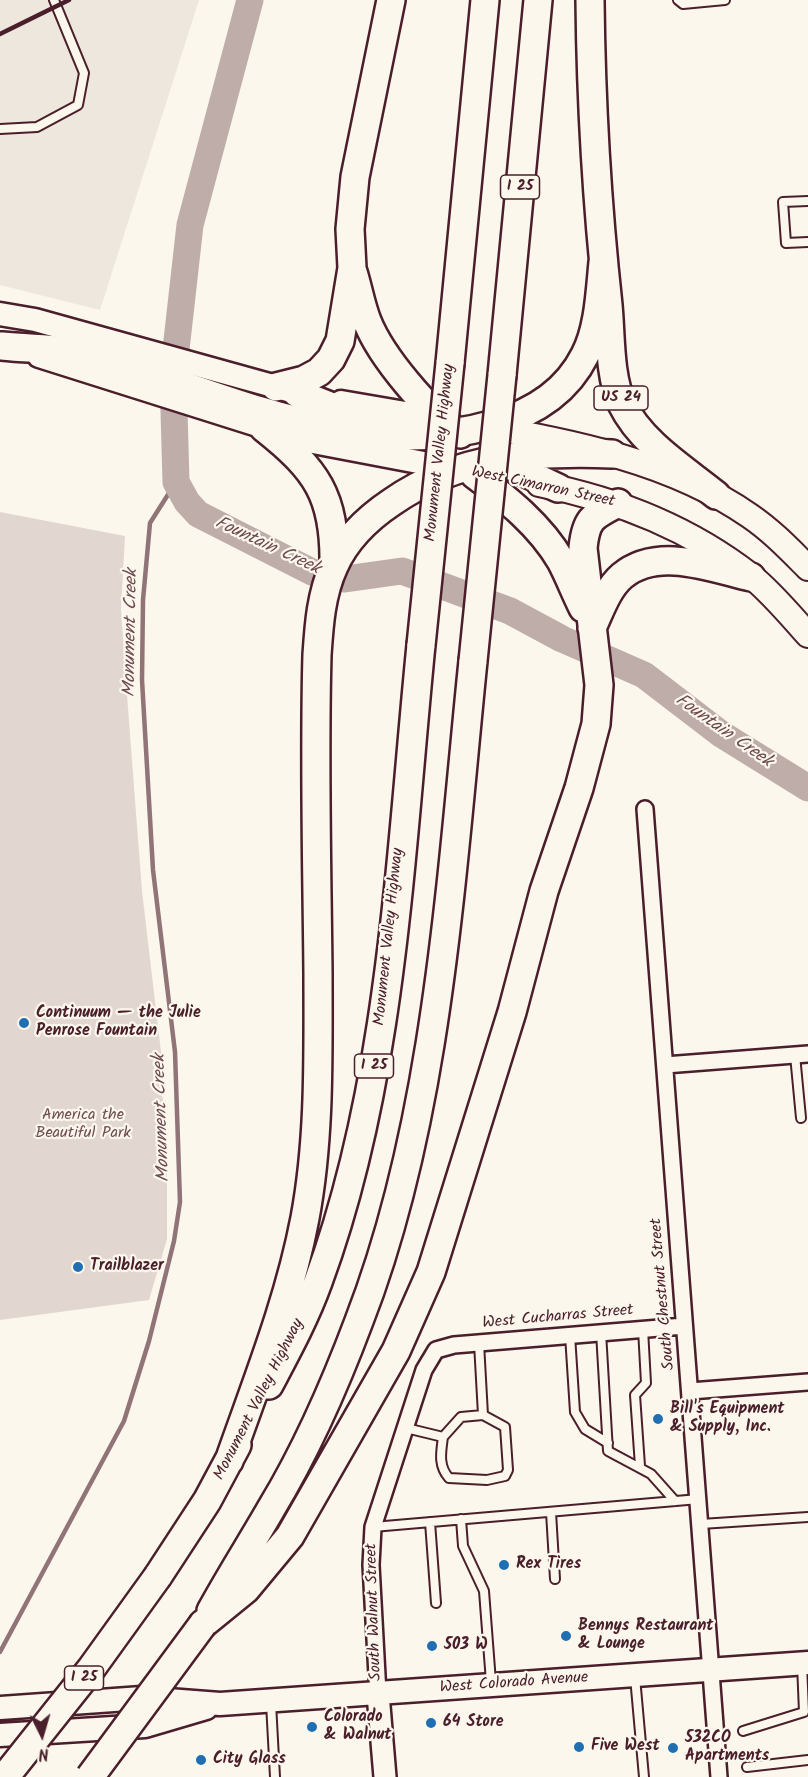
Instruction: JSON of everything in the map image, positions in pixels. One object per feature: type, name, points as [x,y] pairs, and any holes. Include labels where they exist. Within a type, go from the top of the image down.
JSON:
[{"type":"highway","points":[[286,390],[319,372],[331,359],[340,341],[352,268],[350,229],[355,177],[391,0]]},
{"type":"highway","name":"Monument Valley Highway","points":[[5,1777],[91,1669],[158,1576],[207,1501],[293,1340],[318,1283],[353,1166],[366,1113],[389,961],[485,0]]},
{"type":"highway","name":"I 25","points":[[90,1777],[203,1624],[273,1506],[322,1412],[360,1320],[397,1200],[428,1052],[441,963],[538,0]]},
{"type":"highway","name":"US 24","points":[[590,0],[592,100],[603,262],[616,384],[622,404],[644,435],[716,495],[751,516],[808,568]]},
{"type":"highway","points":[[486,427],[534,409],[558,393],[573,376],[586,354],[594,329],[603,262]]},
{"type":"highway","points":[[352,268],[367,322],[375,338],[429,410],[495,459],[558,488]]},
{"type":"highway","points":[[1,346],[86,361],[267,421],[350,433],[404,436],[450,426],[486,427],[612,454],[679,477],[716,495]]},
{"type":"highway","points":[[286,390],[342,409],[404,436],[463,468],[511,502],[540,531],[561,560],[590,609]]},
{"type":"highway","points":[[267,421],[316,480],[330,507],[345,526]]},
{"type":"highway","points":[[345,526],[374,514],[399,497],[463,468],[495,459],[554,452],[612,454]]},
{"type":"highway","name":"West Cimarron Street","points":[[463,468],[618,503],[691,536],[751,577],[808,635]]},
{"type":"highway","points":[[203,1624],[246,1589],[290,1536],[396,1351],[422,1292],[462,1176],[524,970],[544,891],[579,788],[596,724],[599,685],[583,548],[585,531],[592,517],[618,503]]},
{"type":"highway","points":[[229,1461],[292,1280],[305,1217],[313,1154],[318,1037],[315,717],[319,626],[326,586],[345,526]]},
{"type":"highway","points":[[590,609],[609,593],[623,576],[648,564],[676,560],[751,577]]},
{"type":"main road","points":[[0,314],[35,320],[286,390],[450,426]]},
{"type":"main road","name":"West Cimarron Street","points":[[267,421],[318,443],[463,468]]},
{"type":"main road","name":"West Colorado Avenue","points":[[0,1708],[142,1698],[220,1704],[805,1663]]},
{"type":"main road","name":"South Walnut Street","points":[[378,1694],[384,1777]]},
{"type":"main road","name":"West Colorado Avenue","points":[[0,1735],[145,1726],[220,1704]]},
{"type":"street","name":"South Chestnut Street","points":[[645,809],[719,1777]]},
{"type":"street","points":[[665,1065],[802,1055]]},
{"type":"street","name":"West Cucharras Street","points":[[436,1350],[478,1343],[684,1326]]},
{"type":"street","name":"South Walnut Street","points":[[378,1694],[371,1565],[373,1527],[424,1370],[436,1350]]},
{"type":"street","points":[[690,1392],[808,1382]]},
{"type":"lane","points":[[0,129],[37,127],[78,105],[84,73],[54,0]]},
{"type":"lane","points":[[678,0],[683,4],[725,0]]},
{"type":"lane","points":[[808,201],[783,202],[786,243],[808,242]]},
{"type":"lane","points":[[801,1118],[802,1055]]},
{"type":"lane","points":[[640,1466],[635,1395],[646,1383],[643,1329]]},
{"type":"lane","points":[[601,1332],[608,1451],[640,1466],[651,1474],[675,1502]]},
{"type":"lane","points":[[570,1335],[575,1412],[585,1429],[608,1443]]},
{"type":"lane","points":[[478,1343],[483,1415]]},
{"type":"lane","points":[[483,1415],[506,1426],[508,1470],[505,1476],[487,1480],[449,1478],[443,1472],[440,1458],[443,1437],[461,1417],[483,1415]]},
{"type":"lane","points":[[406,1428],[443,1437]]},
{"type":"lane","points":[[373,1527],[699,1499]]},
{"type":"lane","points":[[551,1512],[555,1579]]},
{"type":"lane","points":[[700,1524],[808,1517]]},
{"type":"lane","points":[[461,1519],[463,1546],[484,1591],[491,1686]]},
{"type":"lane","points":[[430,1522],[436,1603]]},
{"type":"lane","points":[[743,1731],[804,1712],[805,1663]]},
{"type":"lane","points":[[635,1675],[644,1777]]},
{"type":"lane","points":[[271,1701],[275,1777]]},
{"type":"lane","points":[[747,1767],[808,1760]]},
{"type":"shaded area","points":[[0,0],[199,0],[100,310],[0,285]]},
{"type":"green space","name":"America the Beautiful Park","points":[[0,512],[125,536],[121,609],[142,891],[161,1052],[162,1096],[167,1111],[167,1239],[149,1300],[0,1320]]},
{"type":"waterway","name":"Fountain Creek","points":[[250,0],[190,225],[173,376],[176,482],[187,502],[198,514],[312,572],[345,579],[402,571],[510,611],[562,639],[644,675],[721,734],[808,788]]},
{"type":"waterway","name":"Monument Creek","points":[[0,1652],[124,1421],[149,1341],[174,1241],[180,1202],[175,1052],[153,870],[142,680],[143,600],[150,523],[176,482]]},
{"type":"railway","points":[[0,34],[69,0]]},
{"type":"place","name":"Continuum — the Julie Penrose Fountain","points":[[24,1023]]},
{"type":"place","name":"Trailblazer","points":[[78,1267]]},
{"type":"place","name":"Bill's Equipment & Supply, Inc.","points":[[658,1419]]},
{"type":"place","name":"Rex Tires","points":[[504,1565]]},
{"type":"place","name":"Bennys Restaurant & Lounge","points":[[566,1636]]},
{"type":"place","name":"503 W","points":[[432,1646]]},
{"type":"place","name":"64 Store","points":[[431,1723]]},
{"type":"place","name":"Colorado & Walnut","points":[[312,1727]]},
{"type":"place","name":"Five West","points":[[579,1747]]},
{"type":"place","name":"532CO Apartments","points":[[673,1748]]},
{"type":"place","name":"City Glass","points":[[201,1760]]}]
